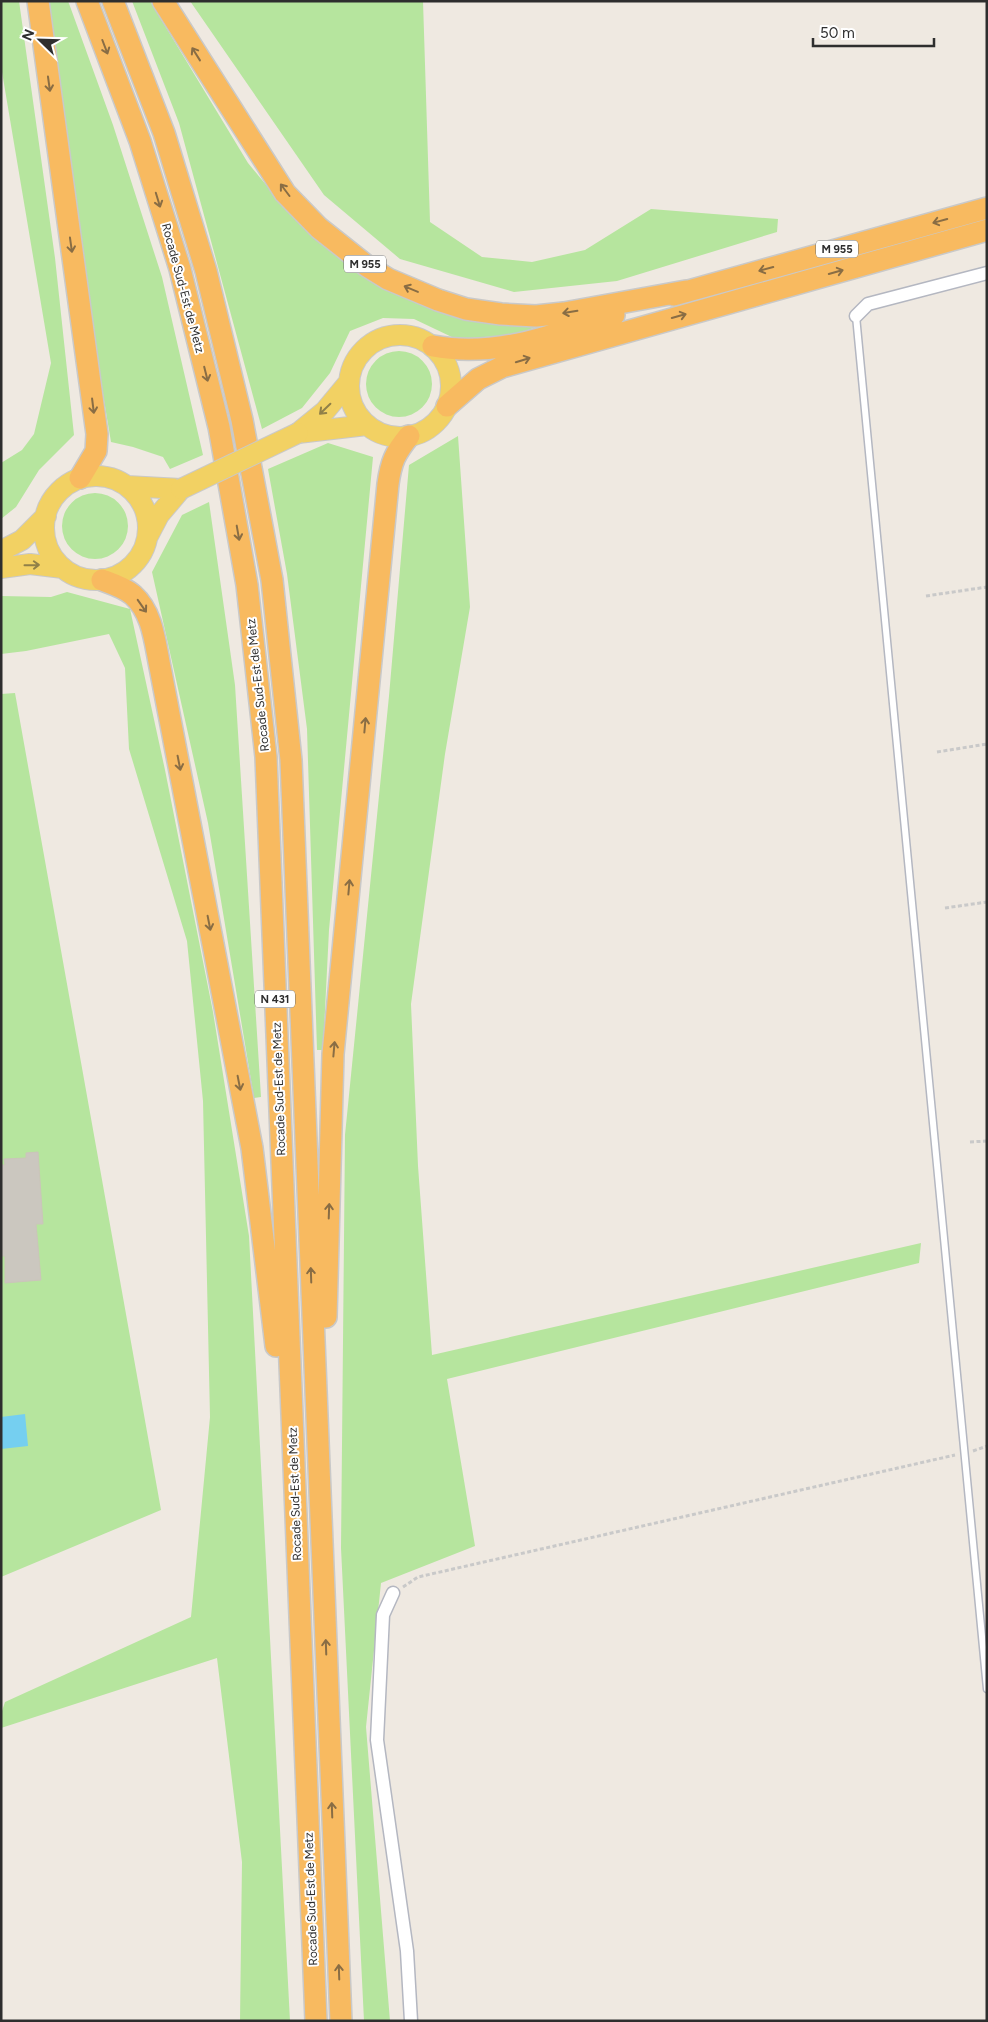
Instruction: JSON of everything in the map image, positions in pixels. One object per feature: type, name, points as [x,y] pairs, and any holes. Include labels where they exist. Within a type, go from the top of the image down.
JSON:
[{"type":"highway","points":[[38,1],[97,434],[96,451],[80,478]]},
{"type":"highway","name":"Rocade Sud-Est de Metz","points":[[87,1],[140,141],[180,269],[220,427],[247,585],[266,757],[316,2021]]},
{"type":"highway","name":"Rocade Sud-Est de Metz","points":[[113,1],[164,134],[206,271],[242,420],[272,580],[291,760],[341,2021]]},
{"type":"highway","name":"M 955","points":[[163,1],[285,193],[319,228],[367,266],[388,278],[438,300],[466,309],[536,316],[564,313],[686,291]]},
{"type":"highway","name":"M 955","points":[[433,346],[453,350],[498,349],[560,333],[686,291],[987,208]]},
{"type":"highway","name":"M 955","points":[[447,406],[478,378],[502,367],[987,230]]},
{"type":"highway","points":[[320,1505],[333,1054],[388,484],[391,464],[398,449],[410,436]]},
{"type":"highway","points":[[102,580],[133,595],[141,605],[149,618],[160,667],[252,1148],[295,1496]]},
{"type":"main road","points":[[405,335],[423,339],[433,346],[444,359],[450,374],[451,391],[447,406],[432,426],[410,436],[392,436],[374,430],[359,416],[353,406],[349,382],[351,369],[365,348],[374,341],[386,336],[405,335]]},
{"type":"main road","points":[[148,536],[147,517],[140,500],[127,486],[112,478],[96,476],[80,478],[68,484],[58,493],[50,504],[44,530],[47,544],[53,557],[74,576],[88,580],[102,580],[118,575],[132,565],[142,552],[159,515],[181,489],[298,433],[325,411],[349,382]]},
{"type":"main road","points":[[298,433],[367,425]]},
{"type":"main road","points":[[127,486],[181,489]]},
{"type":"main road","points":[[1,551],[22,540],[46,516]]},
{"type":"main road","points":[[1,568],[30,564],[63,568]]},
{"type":"street","points":[[856,316],[868,304],[987,272]]},
{"type":"street","points":[[393,1593],[384,1615],[377,1740],[407,1951],[411,2021]]},
{"type":"lane","points":[[856,316],[966,1453],[987,1689]]},
{"type":"path","points":[[926,596],[987,587]]},
{"type":"path","points":[[937,752],[987,744]]},
{"type":"path","points":[[945,908],[987,902]]},
{"type":"path","points":[[970,1142],[987,1141]]},
{"type":"path","points":[[393,1593],[418,1577],[966,1453]]},
{"type":"green space","points":[[1,1],[19,1],[55,258],[74,435],[39,470],[16,507],[1,519],[1,463],[22,450],[34,434],[51,363],[1,66]]},
{"type":"green space","points":[[46,1],[68,1],[113,125],[162,277],[203,455],[170,469],[163,457],[111,442],[96,352]]},
{"type":"green space","points":[[132,1],[150,1],[248,163],[286,209],[335,255],[381,286],[531,324],[534,328],[512,335],[456,339],[414,319],[383,318],[350,331],[330,373],[302,408],[262,429],[179,123]]},
{"type":"green space","points":[[190,1],[423,1],[430,222],[482,257],[532,262],[585,250],[651,209],[778,219],[777,232],[617,281],[514,292],[400,259],[324,195]]},
{"type":"green space","points":[[392,351],[406,351],[418,356],[427,365],[432,377],[430,397],[423,408],[406,417],[392,417],[380,412],[371,403],[366,391],[366,377],[371,365],[380,356]]},
{"type":"green space","points":[[458,436],[470,607],[445,754],[411,1004],[418,1166],[432,1355],[921,1243],[919,1263],[447,1379],[475,1546],[381,1583],[366,1727],[390,2021],[364,2021],[341,1548],[345,1135],[389,696],[409,465]]},
{"type":"green space","points":[[328,443],[373,457],[329,930],[323,1050],[317,1050],[307,729],[287,574],[268,469]]},
{"type":"green space","points":[[101,493],[119,502],[126,513],[128,526],[126,539],[119,550],[108,557],[89,559],[71,550],[64,539],[62,520],[71,502],[82,495]]},
{"type":"green space","points":[[209,502],[235,685],[261,1097],[254,1098],[208,823],[152,572],[182,515]]},
{"type":"green space","points":[[67,592],[130,609],[165,770],[213,1012],[249,1236],[290,2021],[240,2021],[242,1862],[217,1658],[1,1728],[1,1714],[5,1702],[191,1617],[210,1417],[203,1101],[187,941],[129,749],[125,668],[109,634],[26,651],[1,654],[1,596],[51,597]]},
{"type":"green space","points":[[15,693],[161,1510],[1,1577],[1,694]]},
{"type":"water","points":[[25,1414],[28,1446],[1,1449],[1,1417]]},
{"type":"building","points":[[38,1152],[43,1224],[36,1224],[41,1280],[5,1283],[5,1256],[1,1256],[1,1165],[5,1165],[4,1159],[26,1158],[26,1153]]}]
